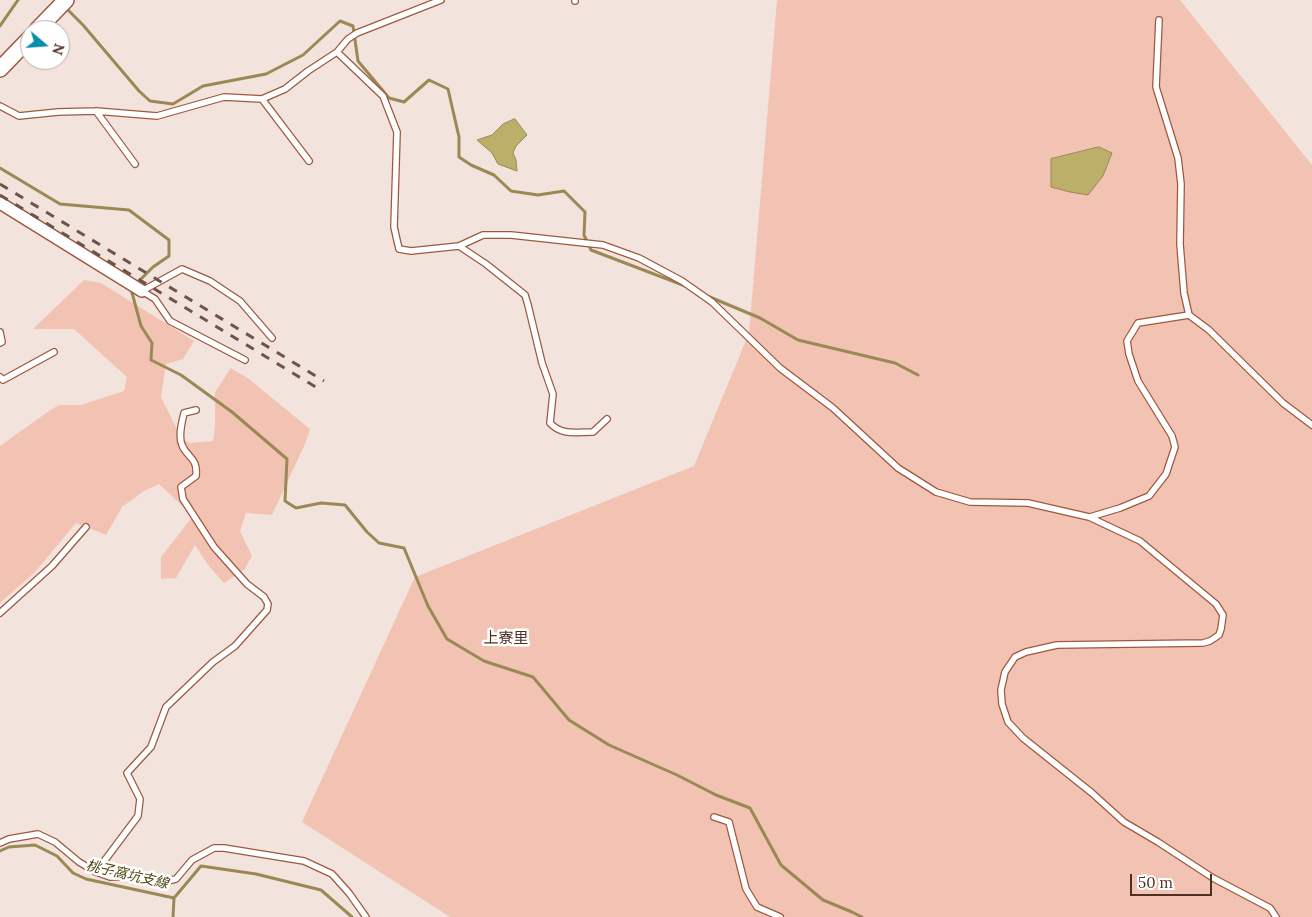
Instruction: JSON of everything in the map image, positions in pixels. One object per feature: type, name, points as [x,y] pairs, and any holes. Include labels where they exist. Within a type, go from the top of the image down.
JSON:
[{"type":"street","points":[[47,20],[66,0]]},
{"type":"street","points":[[0,69],[20,48]]},
{"type":"street","points":[[0,203],[142,291]]},
{"type":"lane","points":[[0,106],[19,116],[96,111],[157,116],[224,97],[262,99],[285,90],[308,71],[337,52],[348,38],[357,33],[441,0]]},
{"type":"lane","points":[[1159,20],[1156,87],[1178,158],[1181,184],[1180,244],[1182,273],[1189,315],[1209,330],[1283,403],[1312,425]]},
{"type":"lane","points":[[337,52],[383,96],[397,132],[394,227],[400,249],[411,251],[458,246],[483,235],[511,235],[603,245],[638,258],[682,281],[712,302],[780,368],[833,408],[898,468],[936,492],[970,502],[1028,503],[1089,517],[1140,541],[1216,604],[1223,615],[1223,621],[1219,635],[1210,642],[1057,645],[1026,652],[1014,657],[1005,672],[1001,690],[1002,704],[1008,722],[1023,738],[1092,793],[1124,822],[1213,878],[1270,908],[1276,917]]},
{"type":"lane","points":[[262,99],[309,162]]},
{"type":"lane","points":[[96,111],[135,164]]},
{"type":"lane","points":[[458,246],[486,264],[525,294],[542,362],[553,394],[550,423],[563,432],[593,432],[607,419]]},
{"type":"lane","points":[[142,291],[182,269],[210,281],[240,301],[272,338]]},
{"type":"lane","points":[[142,291],[156,299],[170,321],[244,360]]},
{"type":"lane","points":[[1089,517],[1120,508],[1149,496],[1166,474],[1175,447],[1174,442],[1138,381],[1128,354],[1127,341],[1138,323],[1189,315]]},
{"type":"lane","points":[[0,332],[2,342],[0,343]]},
{"type":"lane","points":[[0,377],[3,380],[54,352]]},
{"type":"lane","points":[[96,872],[138,816],[140,799],[128,773],[151,747],[166,707],[213,662],[235,646],[267,610],[268,604],[264,597],[246,584],[214,547],[183,499],[181,487],[196,476],[197,466],[182,444],[180,426],[184,413],[196,410]]},
{"type":"lane","points":[[0,613],[52,566],[86,527]]},
{"type":"lane","points":[[714,817],[729,822],[746,889],[757,907],[780,917]]},
{"type":"lane","points":[[0,843],[38,834],[55,842],[78,862],[96,872],[110,877],[130,876],[155,884],[176,879],[192,860],[214,848],[304,861],[332,874],[350,893],[366,917]]},
{"type":"shaded area","points":[[777,0],[1180,0],[1312,165],[1312,917],[450,917],[302,822],[415,577],[694,466],[749,333]]},
{"type":"shaded area","points":[[515,119],[527,135],[516,146],[513,153],[517,171],[498,164],[492,153],[477,140],[492,135],[503,124]]},
{"type":"shaded area","points":[[1099,147],[1112,153],[1103,176],[1088,195],[1051,187],[1051,159]]},
{"type":"shaded area","points":[[84,280],[101,283],[194,341],[183,359],[166,364],[161,397],[181,437],[189,443],[213,441],[215,392],[231,368],[249,379],[310,429],[272,515],[246,513],[240,531],[252,556],[244,570],[224,583],[208,565],[195,545],[176,578],[161,579],[161,557],[193,516],[159,484],[144,491],[122,507],[106,535],[76,523],[35,572],[0,603],[0,446],[59,405],[81,405],[124,391],[127,377],[74,329],[33,329]]},
{"type":"waterway","points":[[0,26],[18,0]]},
{"type":"waterway","points":[[66,8],[150,101],[173,104],[203,86],[266,74],[303,55],[340,21],[353,26],[358,61],[389,98],[404,102],[429,80],[448,89],[459,137],[459,157],[471,165],[494,175],[511,191],[538,195],[564,191],[585,212],[584,235],[591,250],[688,287]]},
{"type":"waterway","points":[[0,168],[60,204],[129,210],[169,240],[169,256],[153,267],[141,279]]},
{"type":"waterway","points":[[131,289],[141,326],[152,343],[151,360],[181,375],[232,412],[287,459],[285,501],[296,508],[321,503],[345,505],[367,532],[379,543],[404,548],[428,606],[447,639],[484,661],[533,677],[569,720],[609,745],[677,775],[716,795],[750,808],[781,865],[823,900],[862,917]]},
{"type":"waterway","points":[[705,295],[760,318],[798,340],[895,363],[918,375]]},
{"type":"waterway","name":"桃子窩坑支線","points":[[0,851],[9,847],[35,845],[57,856],[73,873],[86,879],[174,898],[201,866],[256,874],[321,890],[352,917]]},
{"type":"waterway","points":[[173,917],[174,898]]},
{"type":"railway","points":[[0,184],[324,381]]},
{"type":"railway","points":[[0,195],[319,389]]},
{"type":"district","name":"上寮里","points":[[506,639]]}]
